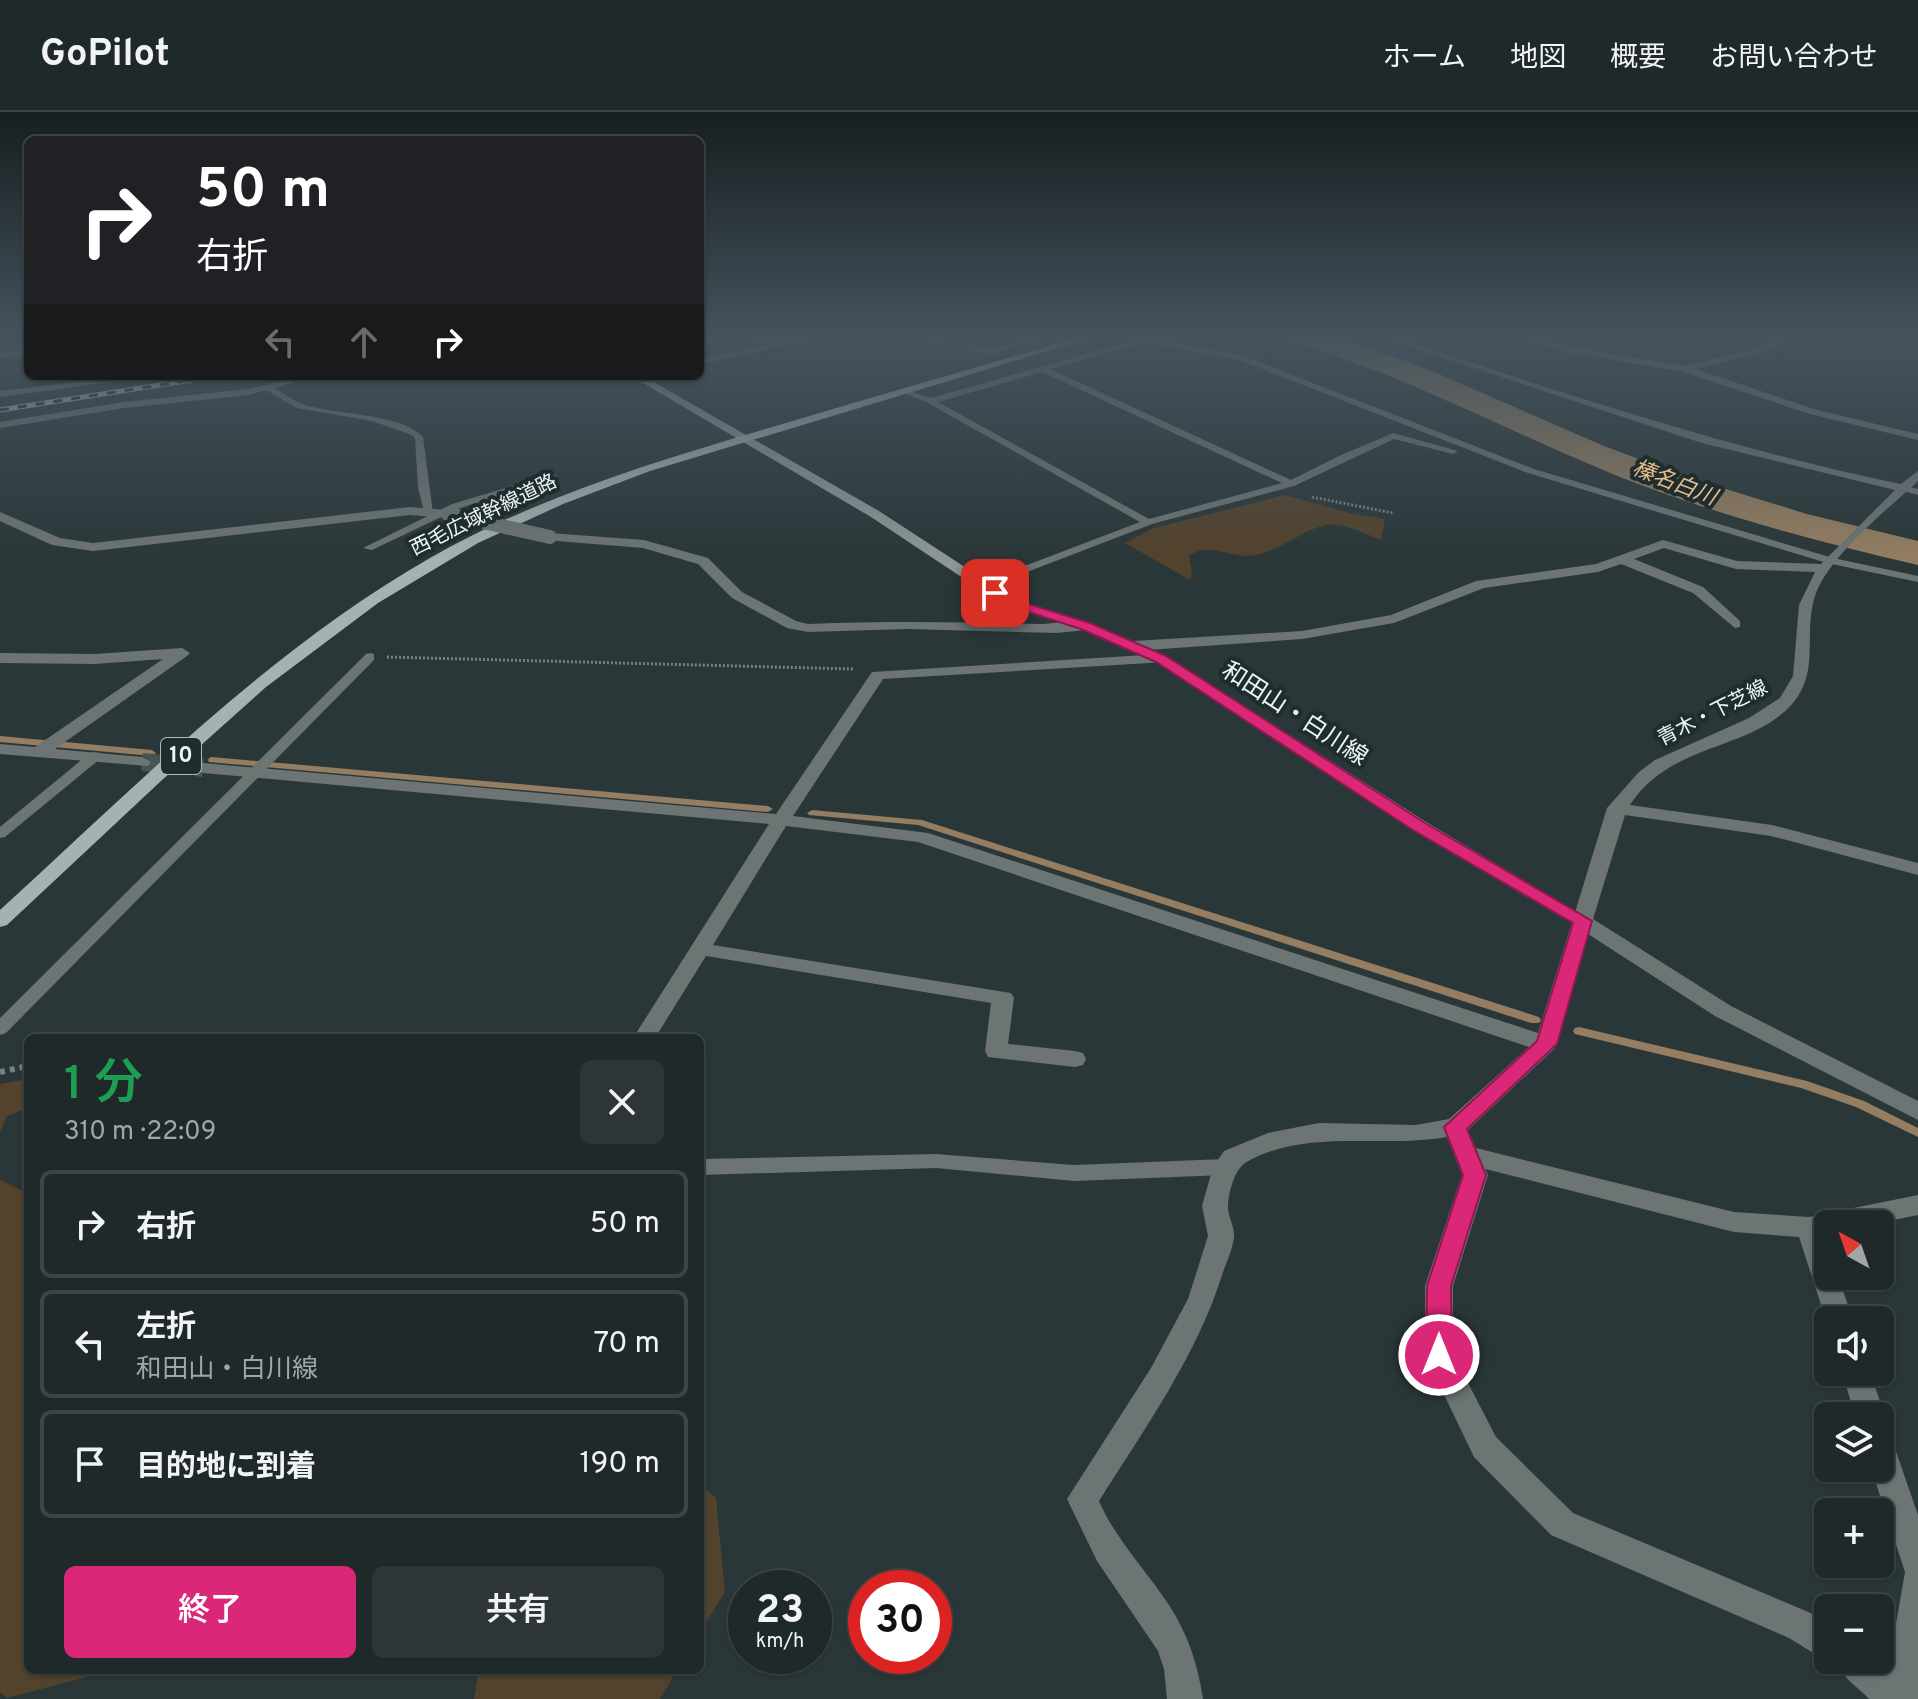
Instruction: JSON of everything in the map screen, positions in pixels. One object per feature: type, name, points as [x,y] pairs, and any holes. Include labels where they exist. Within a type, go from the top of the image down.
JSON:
[{"type":"main road","name":"西毛広域幹線道路","points":[[0,921],[271,675],[370,601],[434,561],[536,511],[604,484],[835,411]]},
{"type":"street","points":[[0,425],[86,411]]},
{"type":"street","name":"和田山・白川線","points":[[698,411],[875,514],[977,583],[1024,607],[1086,626],[1161,659],[1419,826],[1582,921],[1723,1011],[1918,1111]]},
{"type":"street","points":[[1608,411],[1777,462],[1900,491]]},
{"type":"street","points":[[1811,411],[1918,437]]},
{"type":"street","name":"青木・下芝線","points":[[1546,1044],[1616,808],[1629,788],[1675,755],[1708,744],[1764,717],[1796,690],[1802,676],[1809,592],[1831,561],[1918,475]]},
{"type":"street","points":[[0,516],[57,542],[93,547],[246,528],[439,512],[550,537],[644,544],[703,561],[737,595],[792,625],[808,628],[908,625],[1057,629],[1086,626]]},
{"type":"street","points":[[1133,646],[1302,635],[1394,619],[1481,584],[1598,568],[1663,544],[1736,565],[1831,561]]},
{"type":"street","points":[[1623,560],[1698,590],[1735,624]]},
{"type":"street","points":[[0,658],[95,659],[182,653],[38,752]]},
{"type":"street","points":[[647,1034],[781,820],[878,675],[1161,659]]},
{"type":"street","points":[[0,749],[142,762]]},
{"type":"street","points":[[203,768],[781,820],[921,837],[1546,1044],[1455,1127],[1416,1134],[1319,1132],[1268,1142],[1233,1158],[1225,1167],[1215,1206],[1221,1236],[1201,1300],[1161,1377],[1083,1499],[1090,1524],[1170,1634],[1185,1673],[1185,1699]]},
{"type":"street","points":[[1616,808],[1772,831],[1918,869]]},
{"type":"street","points":[[700,949],[1003,998],[996,1051],[1075,1059]]},
{"type":"street","points":[[1455,1127],[1475,1175],[1439,1286],[1439,1355],[1485,1447],[1562,1524],[1801,1626],[1814,1635]]},
{"type":"street","points":[[1466,1155],[1734,1222],[1809,1227],[1918,1205]]},
{"type":"street","points":[[1809,1227],[1834,1306]]},
{"type":"street","points":[[1891,1482],[1918,1564]]},
{"type":"street","points":[[1901,1699],[1918,1581]]},
{"type":"street","points":[[1870,1674],[1892,1699]]},
{"type":"lane","points":[[329,411],[374,419],[415,433],[419,437],[423,488],[439,512]]},
{"type":"lane","points":[[949,411],[1148,522]]},
{"type":"lane","points":[[1134,411],[1291,484]]},
{"type":"lane","points":[[1376,411],[1498,459],[1831,561],[1918,579]]},
{"type":"lane","points":[[977,583],[1010,575],[1148,522],[1291,484],[1393,436],[1487,460],[1498,459]]},
{"type":"lane","points":[[368,548],[439,512],[553,477]]},
{"type":"lane","points":[[1900,491],[1918,492]]},
{"type":"lane","points":[[0,1029],[370,657]]},
{"type":"lane","points":[[0,834],[95,756]]},
{"type":"lane","points":[[704,1167],[936,1161],[1074,1173],[1225,1167]]},
{"type":"path","points":[[1291,484],[1306,496],[1327,502],[1393,513]]},
{"type":"path","points":[[370,657],[858,669],[878,675]]},
{"type":"path","points":[[0,1072],[24,1067]]},
{"type":"shaded area","points":[[1285,495],[1349,513],[1385,519],[1381,540],[1347,527],[1326,525],[1256,555],[1205,550],[1189,556],[1190,580],[1125,543],[1154,528]]},
{"type":"shaded area","points":[[24,1080],[24,1110],[7,1116],[0,1132],[0,1084]]},
{"type":"shaded area","points":[[0,1180],[24,1191],[24,1674],[98,1674],[7,1698],[0,1692]]},
{"type":"shaded area","points":[[704,1488],[716,1498],[725,1592],[704,1626]]},
{"type":"shaded area","points":[[478,1674],[675,1674],[660,1699],[474,1699]]},
{"type":"waterway","name":"榛名白川","points":[[1499,411],[1592,453],[1672,484],[1794,522],[1918,553]]},
{"type":"waterway","points":[[0,739],[152,753]]},
{"type":"waterway","points":[[212,760],[768,809]]},
{"type":"waterway","points":[[812,813],[919,822],[1535,1020]]},
{"type":"waterway","points":[[1579,1031],[1803,1084],[1860,1104],[1918,1133]]},
{"type":"tunnel","points":[[142,762],[203,768]]},
{"type":"route","points":[[995,593],[1024,607],[1086,626],[1161,659],[1419,826],[1582,921],[1546,1044],[1455,1127],[1475,1175],[1439,1286],[1439,1355]]}]
